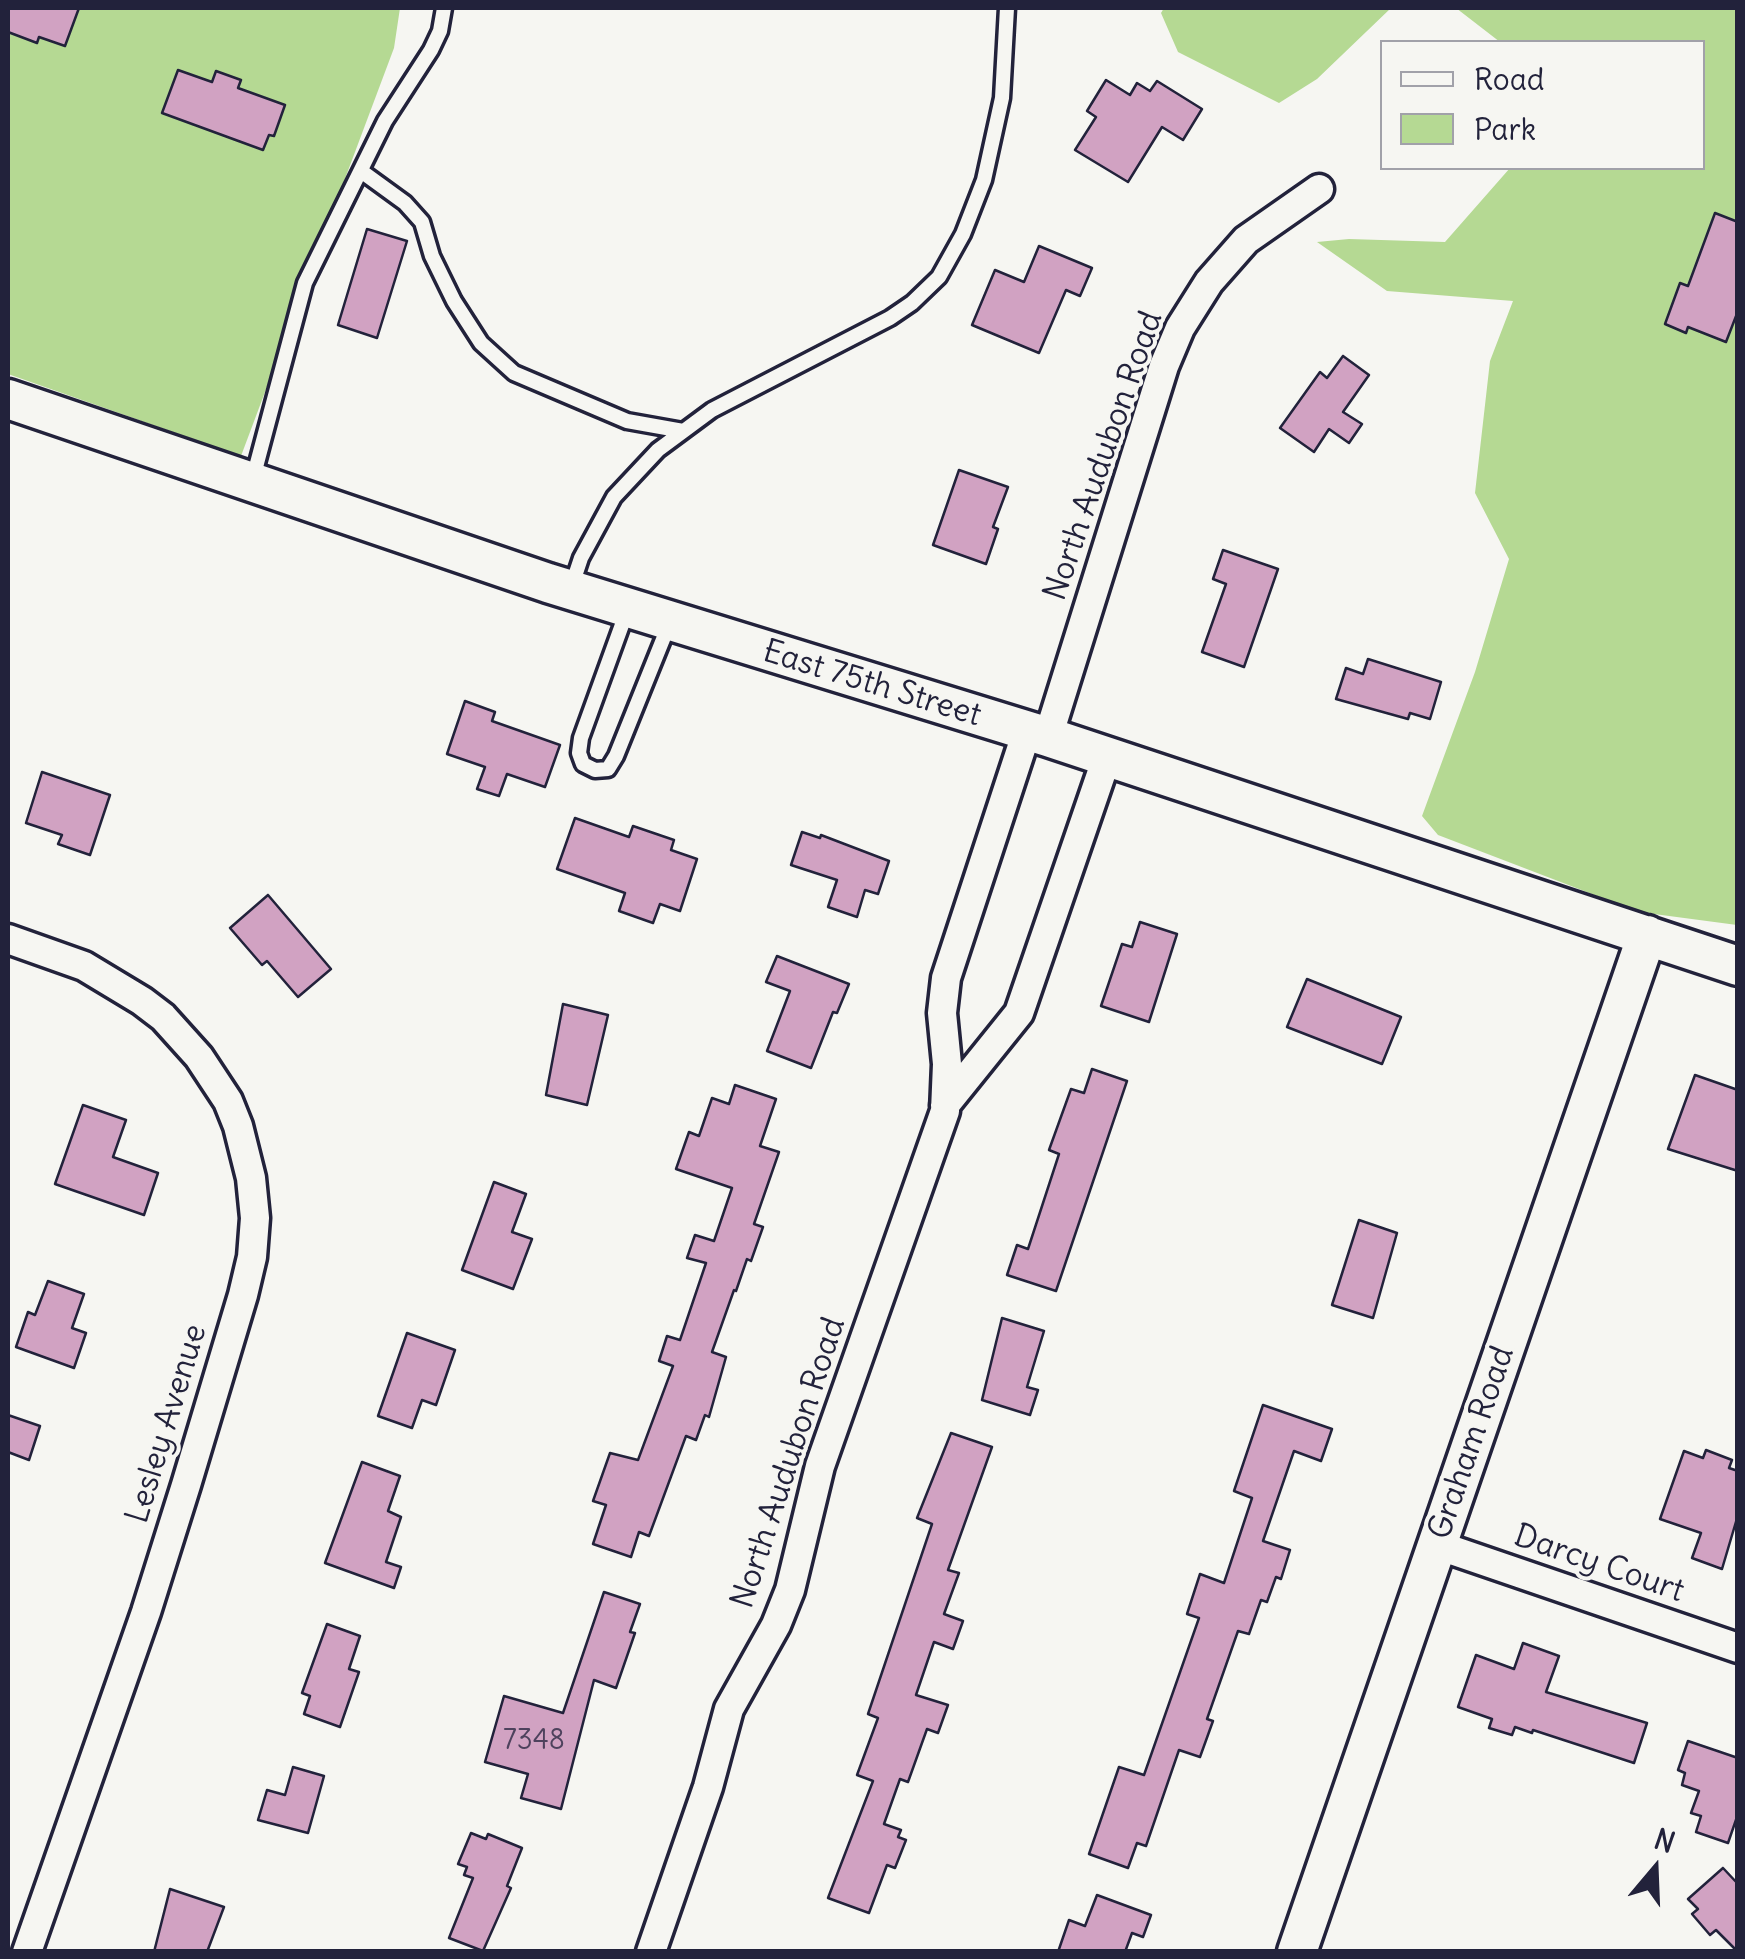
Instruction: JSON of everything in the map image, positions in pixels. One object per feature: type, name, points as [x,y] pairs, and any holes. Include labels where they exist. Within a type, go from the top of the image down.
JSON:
[{"type":"street","name":"North Audubon Road","points":[[650,1952],[708,1788],[729,1709],[786,1602],[820,1466],[945,1105],[947,1064],[942,1006],[946,978],[1037,734],[1164,366],[1180,328],[1209,282],[1246,240],[1319,189]]},
{"type":"street","name":"East 75th Street","points":[[8,399],[570,591],[1037,734],[1738,966]]},
{"type":"street","name":"North Audubon Road","points":[[945,1105],[1019,1013],[1107,758]]},
{"type":"street","name":"Graham Road","points":[[1298,1952],[1648,935]]},
{"type":"street","name":"Lesley Avenue","points":[[8,939],[84,966],[163,1017],[208,1067],[228,1101],[246,1151],[253,1190],[253,1244],[243,1295],[146,1612],[27,1952]]},
{"type":"street","name":"Darcy Court","points":[[1437,1546],[1738,1648]]},
{"type":"lane","points":[[252,482],[304,283],[385,121],[432,50],[444,8]]},
{"type":"lane","points":[[570,591],[581,558],[614,498],[658,450],[712,410],[890,318],[939,277],[963,234],[984,180],[1002,98],[1007,8]]},
{"type":"lane","points":[[362,172],[404,203],[422,222],[432,256],[454,301],[481,343],[514,374],[627,420],[682,430]]},
{"type":"lane","points":[[628,608],[581,738],[578,753],[583,764],[595,770],[608,769],[616,756],[670,622]]},
{"type":"green space","points":[[8,8],[400,8],[394,48],[241,456],[8,374]]},
{"type":"green space","points":[[1164,8],[1391,8],[1317,79],[1279,103],[1178,52],[1161,13]]},
{"type":"green space","points":[[1456,8],[1737,8],[1737,925],[1639,912],[1438,835],[1422,816],[1475,672],[1509,559],[1475,493],[1490,361],[1513,301],[1387,291],[1317,242],[1445,242],[1508,170],[1705,170],[1705,40],[1497,40]]},
{"type":"building","points":[[8,8],[79,8],[65,46],[39,37],[37,43],[8,32]]},
{"type":"building","points":[[178,70],[212,82],[216,71],[241,80],[238,88],[285,105],[274,136],[269,135],[263,150],[162,113]]},
{"type":"building","points":[[1106,80],[1130,95],[1137,83],[1150,91],[1157,81],[1202,109],[1183,140],[1162,127],[1128,182],[1075,150],[1096,117],[1087,111]]},
{"type":"building","points":[[1715,213],[1738,222],[1738,311],[1726,342],[1688,327],[1686,333],[1665,324],[1680,283],[1688,286]]},
{"type":"building","points":[[367,229],[407,241],[377,338],[338,325]]},
{"type":"building","points":[[1039,246],[1092,268],[1080,296],[1066,290],[1039,353],[972,325],[995,270],[1024,282]]},
{"type":"building","points":[[1343,356],[1369,375],[1343,412],[1362,424],[1349,443],[1329,429],[1314,452],[1280,428],[1320,372],[1327,378]]},
{"type":"building","points":[[959,470],[1008,487],[993,527],[998,529],[986,564],[933,545]]},
{"type":"building","points":[[1223,550],[1278,569],[1244,667],[1202,652],[1226,584],[1213,579]]},
{"type":"building","points":[[1368,659],[1441,682],[1430,719],[1410,713],[1408,719],[1336,699],[1346,668],[1363,674]]},
{"type":"building","points":[[465,701],[495,712],[492,721],[560,745],[545,787],[507,774],[499,796],[477,789],[485,767],[447,754]]},
{"type":"building","points":[[42,772],[110,795],[90,855],[58,844],[62,835],[26,823]]},
{"type":"building","points":[[575,818],[629,837],[633,826],[674,840],[671,850],[697,859],[680,911],[660,904],[653,923],[619,911],[625,893],[557,869]]},
{"type":"building","points":[[802,832],[820,838],[821,835],[889,861],[878,894],[865,890],[857,917],[828,907],[837,880],[791,865]]},
{"type":"building","points":[[268,895],[331,969],[298,997],[267,961],[262,965],[230,928]]},
{"type":"building","points":[[1140,922],[1177,934],[1149,1022],[1101,1006],[1122,944],[1132,947]]},
{"type":"building","points":[[777,956],[849,984],[837,1013],[833,1012],[811,1068],[767,1051],[790,991],[766,982]]},
{"type":"building","points":[[1307,979],[1401,1017],[1382,1064],[1287,1027]]},
{"type":"building","points":[[563,1004],[608,1015],[587,1105],[546,1095]]},
{"type":"building","points":[[1092,1069],[1127,1081],[1056,1291],[1007,1275],[1017,1245],[1028,1249],[1059,1154],[1049,1150],[1071,1089],[1084,1093]]},
{"type":"building","points":[[1695,1075],[1738,1090],[1738,1171],[1668,1149]]},
{"type":"building","points":[[735,1085],[776,1099],[760,1146],[779,1152],[754,1224],[763,1227],[751,1261],[747,1259],[734,1290],[712,1352],[726,1357],[709,1417],[705,1415],[696,1440],[686,1436],[649,1536],[639,1532],[631,1557],[593,1544],[606,1505],[593,1501],[610,1453],[638,1460],[673,1366],[659,1361],[667,1336],[680,1340],[706,1263],[687,1258],[695,1235],[714,1241],[732,1188],[676,1169],[689,1132],[699,1136],[712,1098],[729,1104]]},
{"type":"building","points":[[83,1105],[126,1120],[113,1157],[158,1173],[144,1215],[55,1184]]},
{"type":"building","points":[[494,1182],[526,1194],[512,1232],[532,1239],[513,1289],[462,1270]]},
{"type":"building","points":[[1359,1220],[1397,1233],[1373,1318],[1332,1305]]},
{"type":"building","points":[[48,1281],[84,1294],[72,1328],[86,1333],[74,1368],[16,1347],[28,1312],[35,1315]]},
{"type":"building","points":[[1002,1318],[1044,1331],[1027,1387],[1038,1390],[1030,1415],[982,1400]]},
{"type":"building","points":[[407,1333],[455,1350],[436,1405],[422,1400],[412,1428],[378,1416]]},
{"type":"building","points":[[1263,1405],[1332,1429],[1321,1461],[1294,1451],[1263,1541],[1290,1550],[1281,1579],[1276,1577],[1267,1602],[1261,1600],[1249,1634],[1238,1631],[1207,1719],[1213,1721],[1200,1757],[1179,1750],[1146,1846],[1137,1843],[1128,1868],[1089,1854],[1119,1767],[1144,1775],[1199,1618],[1187,1614],[1200,1574],[1224,1583],[1252,1498],[1234,1491]]},
{"type":"building","points":[[8,1415],[40,1426],[29,1460],[8,1452]]},
{"type":"building","points":[[951,1433],[992,1447],[948,1570],[959,1573],[944,1614],[963,1621],[953,1649],[934,1642],[916,1695],[948,1705],[938,1733],[927,1729],[908,1782],[900,1779],[884,1824],[901,1830],[898,1837],[906,1840],[895,1868],[887,1865],[869,1913],[828,1898],[873,1781],[857,1775],[878,1718],[868,1714],[932,1524],[917,1518]]},
{"type":"building","points":[[1706,1450],[1732,1460],[1729,1468],[1738,1471],[1738,1515],[1722,1569],[1692,1558],[1701,1533],[1660,1519],[1684,1451],[1703,1458]]},
{"type":"building","points":[[362,1462],[400,1476],[388,1511],[401,1517],[386,1562],[401,1567],[394,1588],[325,1563]]},
{"type":"building","points":[[604,1592],[640,1604],[630,1632],[635,1633],[616,1688],[594,1680],[561,1809],[521,1798],[528,1774],[485,1762],[504,1696],[563,1713]]},
{"type":"building","points":[[327,1624],[360,1636],[349,1669],[359,1672],[340,1727],[304,1714],[310,1696],[302,1693]]},
{"type":"building","points":[[1523,1643],[1559,1656],[1546,1692],[1647,1723],[1634,1763],[1533,1730],[1532,1733],[1515,1727],[1512,1735],[1489,1728],[1492,1719],[1458,1707],[1476,1655],[1514,1669]]},
{"type":"building","points":[[1688,1741],[1738,1758],[1738,1814],[1728,1843],[1696,1832],[1701,1816],[1691,1813],[1699,1791],[1682,1785],[1685,1773],[1678,1770]]},
{"type":"building","points":[[293,1767],[324,1776],[308,1833],[258,1820],[267,1790],[285,1795]]},
{"type":"building","points":[[471,1833],[486,1839],[488,1834],[522,1848],[507,1886],[511,1888],[483,1951],[449,1938],[473,1878],[464,1875],[467,1867],[458,1864]]},
{"type":"building","points":[[1723,1868],[1738,1884],[1738,1952],[1716,1930],[1710,1935],[1692,1914],[1698,1909],[1688,1899]]},
{"type":"building","points":[[170,1889],[224,1907],[207,1952],[154,1952]]},
{"type":"building","points":[[1097,1895],[1151,1915],[1143,1937],[1132,1933],[1125,1952],[1058,1952],[1069,1920],[1085,1926]]}]
